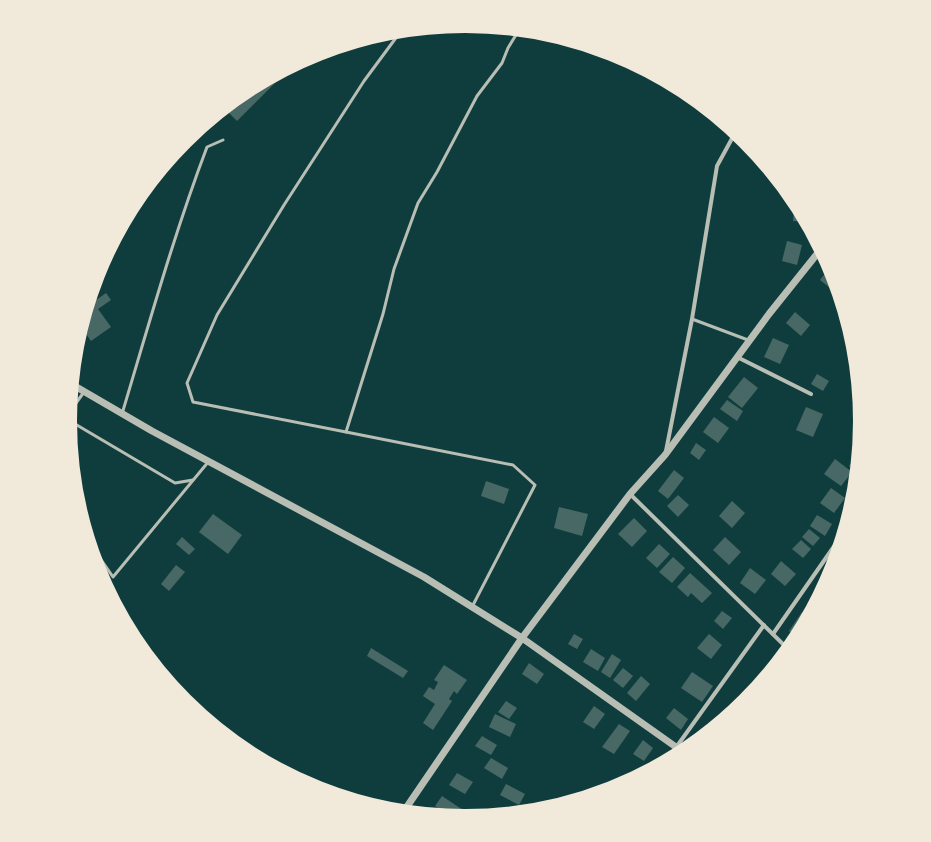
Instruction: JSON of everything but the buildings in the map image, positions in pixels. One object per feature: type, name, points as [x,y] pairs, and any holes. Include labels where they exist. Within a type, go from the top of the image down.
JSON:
[{"type":"street","points":[[666,455],[692,318],[717,166],[732,138]]},
{"type":"street","points":[[408,806],[522,638],[630,494],[666,455],[737,357],[816,254]]},
{"type":"street","points":[[737,357],[811,394]]},
{"type":"street","points":[[78,388],[122,414],[424,577],[522,638],[676,747],[764,625]]},
{"type":"street","points":[[630,494],[784,645]]},
{"type":"street","points":[[773,634],[834,547]]},
{"type":"lane","points":[[346,432],[383,314],[394,269],[418,203],[437,172],[477,96],[502,63],[515,35]]},
{"type":"lane","points":[[396,38],[364,81],[280,211],[217,315],[187,383],[193,402],[513,465],[535,485],[472,607]]},
{"type":"lane","points":[[122,414],[176,233],[207,147],[223,140]]},
{"type":"lane","points":[[692,318],[749,341]]},
{"type":"lane","points":[[77,402],[84,392]]},
{"type":"lane","points":[[76,425],[175,483],[193,480]]},
{"type":"lane","points":[[103,563],[113,577],[209,461]]}]
